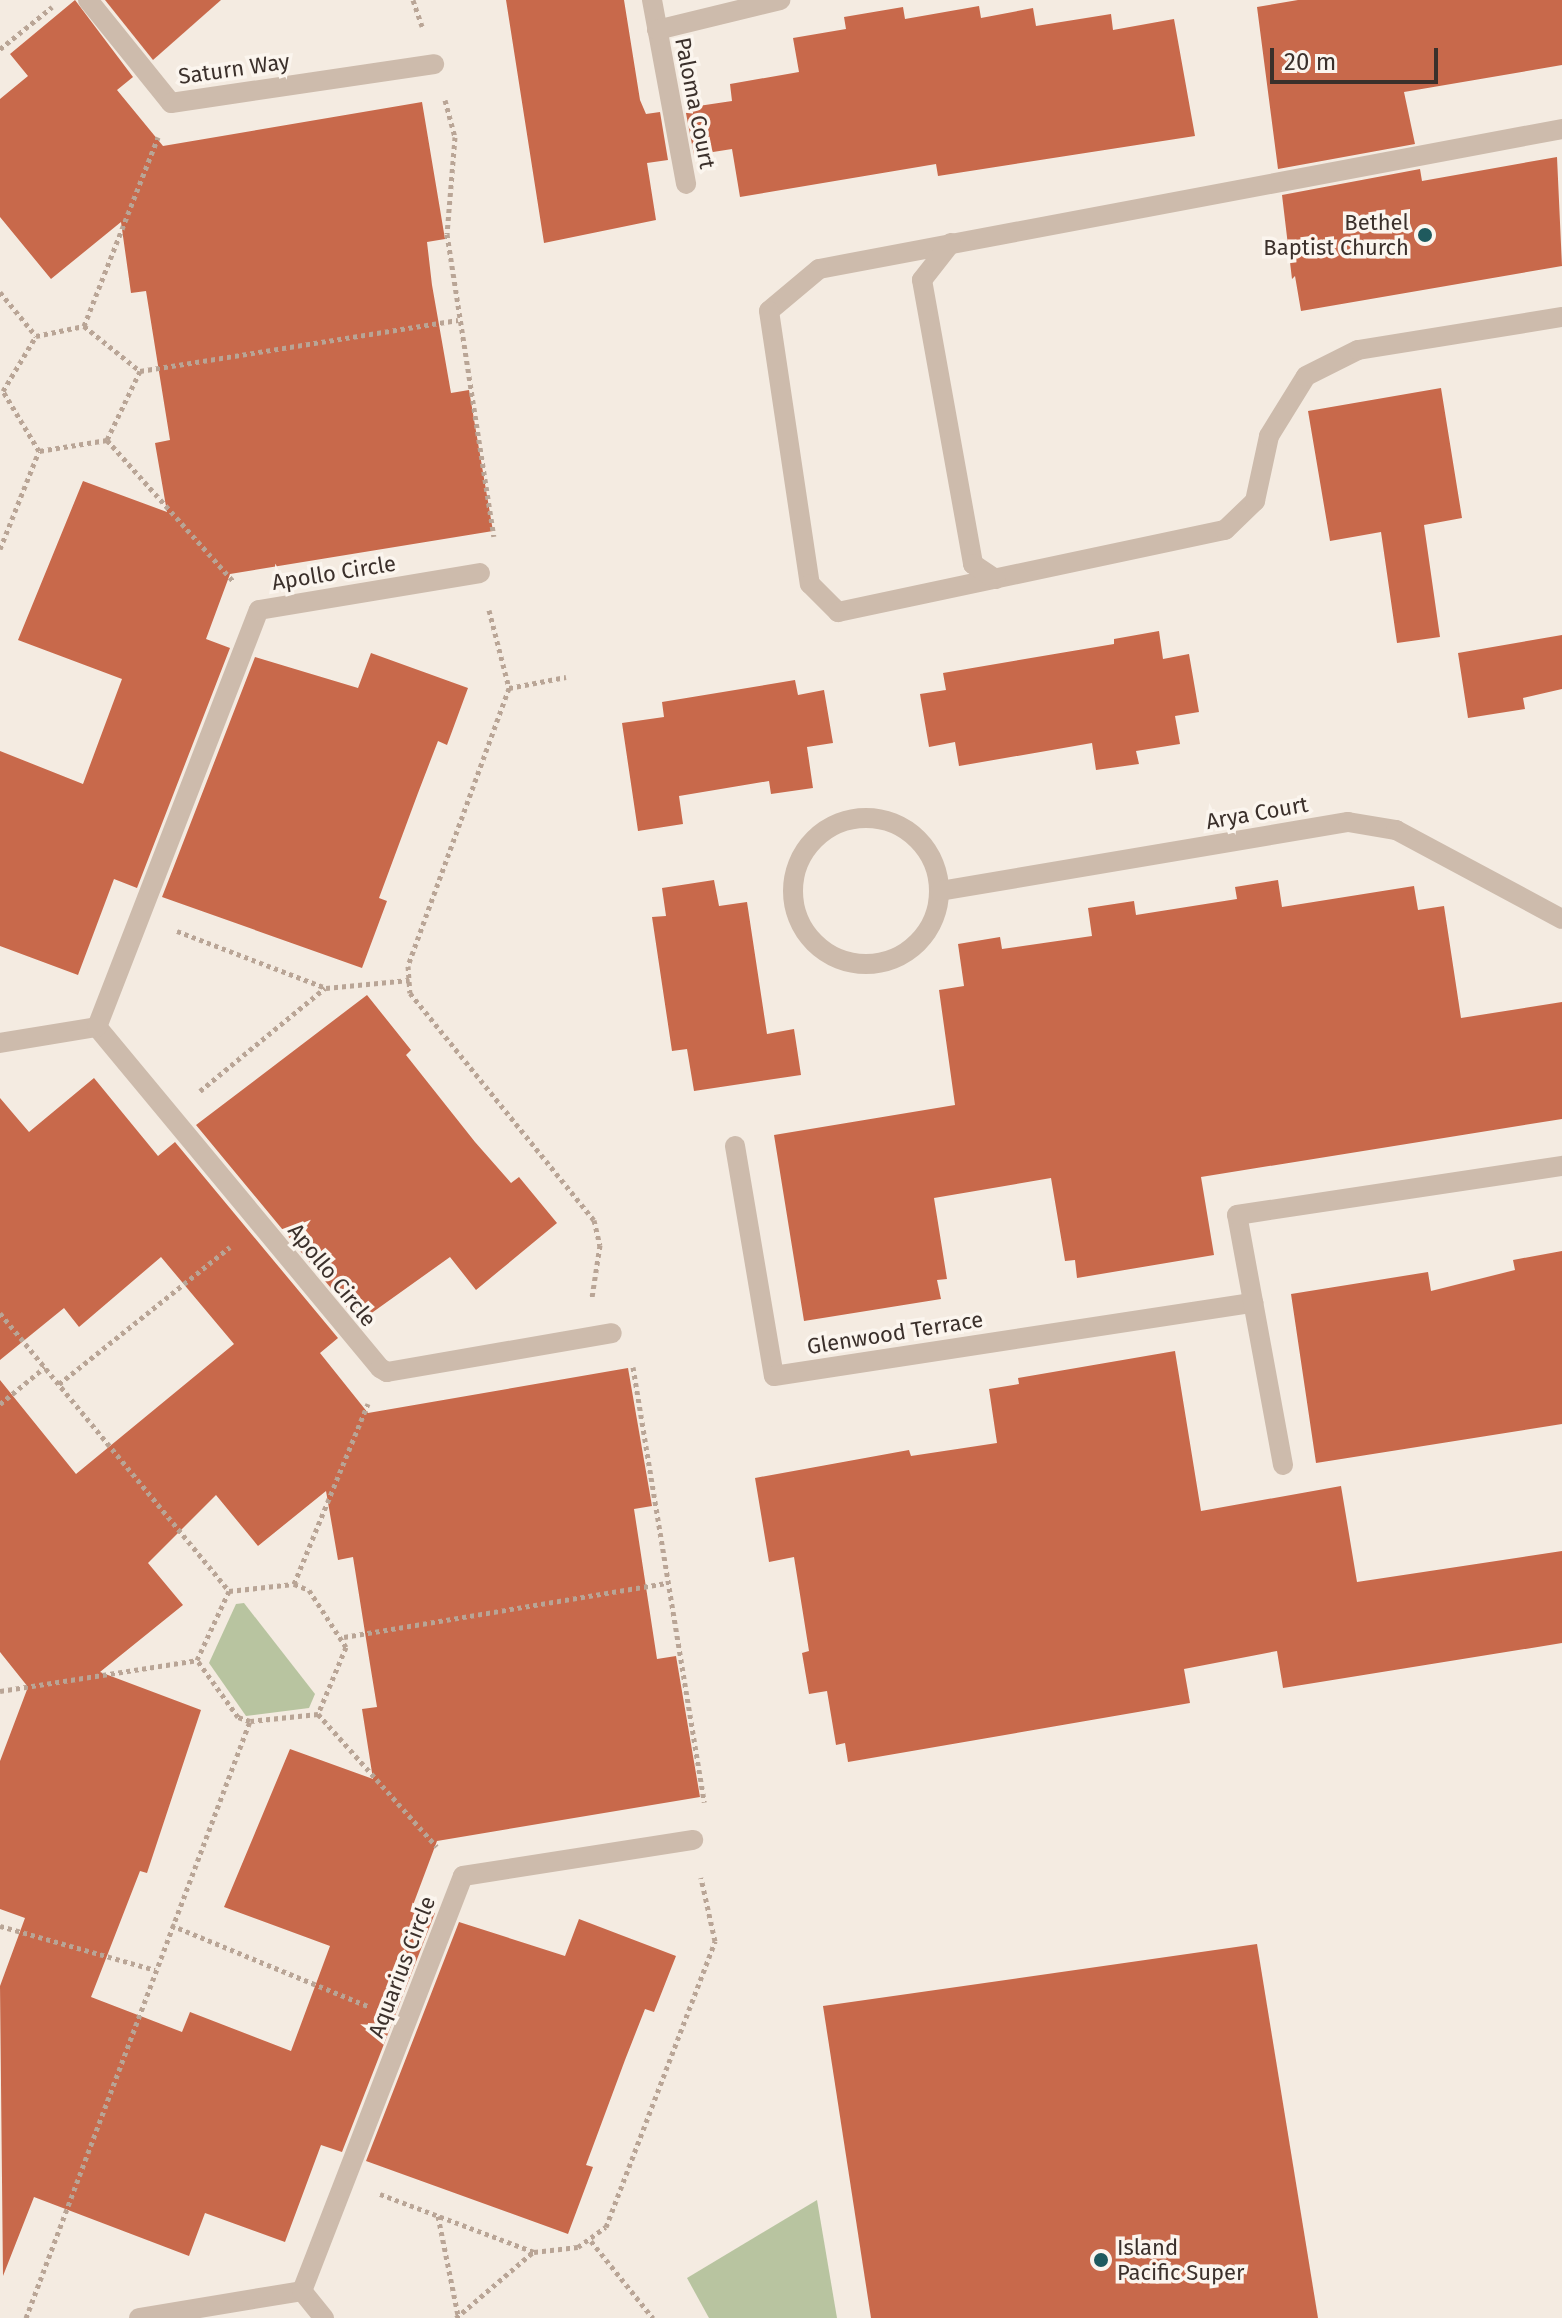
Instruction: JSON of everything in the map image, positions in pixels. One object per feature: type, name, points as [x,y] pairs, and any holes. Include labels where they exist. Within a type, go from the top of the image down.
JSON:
[{"type":"street","name":"Saturn Way","points":[[88,0],[171,103],[434,64]]},
{"type":"street","name":"Paloma Court","points":[[652,0],[686,184]]},
{"type":"street","name":"Paloma Court","points":[[657,30],[780,0]]},
{"type":"street","points":[[1562,129],[819,269],[769,311],[773,355],[810,584],[838,612],[1225,530],[1255,501],[1269,436],[1306,376],[1328,361],[1358,350],[1562,317]]},
{"type":"street","points":[[951,243],[922,280],[973,564],[995,579]]},
{"type":"street","name":"Apollo Circle","points":[[387,1372],[373,1364],[97,1027],[259,610],[480,573]]},
{"type":"street","points":[[866,817],[894,823],[918,838],[934,863],[940,891],[934,919],[918,943],[894,959],[866,965],[838,960],[814,944],[797,920],[791,892],[798,864],[813,839],[838,824],[866,817]]},
{"type":"street","name":"Arya Court","points":[[940,891],[1348,822],[1396,830],[1562,919]]},
{"type":"street","points":[[0,1043],[97,1027]]},
{"type":"street","name":"Glenwood Terrace","points":[[735,1146],[774,1376],[1253,1303]]},
{"type":"street","points":[[1283,1465],[1237,1215],[1562,1166]]},
{"type":"street","points":[[387,1372],[612,1333]]},
{"type":"street","points":[[463,1876],[693,1840]]},
{"type":"street","name":"Aquarius Circle","points":[[302,2291],[463,1876]]},
{"type":"street","points":[[139,2318],[302,2291],[324,2318]]},
{"type":"path","points":[[0,49],[61,0]]},
{"type":"path","points":[[413,0],[455,137],[447,234],[458,320],[495,534],[480,573],[509,688],[408,966],[410,993],[594,1220],[600,1245],[586,1337]]},
{"type":"path","points":[[84,326],[171,103]]},
{"type":"path","points":[[0,292],[36,336]]},
{"type":"path","points":[[84,326],[140,371],[458,320]]},
{"type":"path","points":[[39,451],[2,391],[36,336],[84,326]]},
{"type":"path","points":[[107,440],[140,371]]},
{"type":"path","points":[[39,451],[107,440]]},
{"type":"path","points":[[107,440],[259,610]]},
{"type":"path","points":[[0,549],[39,451]]},
{"type":"path","points":[[509,688],[566,677]]},
{"type":"path","points":[[140,917],[326,988],[410,980]]},
{"type":"path","points":[[171,1116],[326,988]]},
{"type":"path","points":[[59,1384],[259,1224]]},
{"type":"path","points":[[0,1313],[229,1591]]},
{"type":"path","points":[[0,1404],[45,1367]]},
{"type":"path","points":[[294,1584],[361,1415],[387,1372]]},
{"type":"path","points":[[344,1637],[667,1583]]},
{"type":"path","points":[[229,1591],[294,1584],[309,1590],[344,1637],[346,1647],[318,1714]]},
{"type":"path","points":[[197,1660],[229,1591]]},
{"type":"path","points":[[0,1691],[197,1660]]},
{"type":"path","points":[[197,1660],[238,1717],[250,1721],[318,1714]]},
{"type":"path","points":[[318,1714],[463,1876]]},
{"type":"path","points":[[26,2318],[250,1721]]},
{"type":"path","points":[[171,1925],[406,2022]]},
{"type":"path","points":[[0,1926],[155,1970]]},
{"type":"path","points":[[438,2216],[457,2317],[534,2252]]},
{"type":"path","points":[[591,2241],[653,2318]]},
{"type":"green space","points":[[244,1603],[315,1694],[309,1708],[246,1716],[209,1663],[236,1604]]},
{"type":"green space","points":[[817,2200],[837,2318],[709,2318],[687,2278]]},
{"type":"building","points":[[75,0],[133,77],[117,90],[163,146],[422,102],[445,239],[427,242],[432,285],[451,393],[469,390],[493,531],[230,574],[206,639],[230,648],[137,888],[114,879],[78,975],[0,946],[0,751],[83,784],[122,679],[18,640],[83,481],[167,512],[155,443],[170,440],[146,291],[131,293],[121,222],[51,279],[0,217],[0,99],[28,76],[10,54]]},
{"type":"building","points":[[105,0],[221,0],[153,60]]},
{"type":"building","points":[[506,0],[624,0],[640,100],[646,114],[660,112],[668,160],[647,163],[656,220],[544,243]]},
{"type":"building","points":[[1298,0],[1562,0],[1562,65],[1404,92],[1415,144],[1278,169],[1257,7]]},
{"type":"building","points":[[979,6],[981,18],[1033,8],[1036,26],[1111,14],[1113,30],[1174,19],[1195,136],[938,176],[936,164],[740,197],[732,149],[694,155],[685,108],[732,101],[730,84],[799,72],[793,38],[846,29],[844,17],[903,7],[905,19]]},
{"type":"building","name":"Bethel Baptist Church","points":[[1557,157],[1562,266],[1301,311],[1295,276],[1292,279],[1282,195],[1420,169],[1422,181]]},
{"type":"building","points":[[1441,388],[1462,518],[1424,525],[1440,637],[1397,643],[1381,532],[1330,541],[1308,411]]},
{"type":"building","points":[[1159,631],[1163,659],[1189,654],[1199,712],[1175,716],[1180,744],[1136,751],[1139,764],[1096,770],[1092,743],[959,766],[955,742],[929,747],[920,694],[946,690],[943,673],[1114,644],[1114,639]]},
{"type":"building","points":[[1562,635],[1562,689],[1523,698],[1525,709],[1468,718],[1458,653]]},
{"type":"building","points":[[371,653],[468,688],[447,745],[438,741],[418,793],[379,898],[387,901],[362,968],[162,897],[255,657],[358,688]]},
{"type":"building","points":[[795,680],[798,695],[824,690],[833,743],[807,747],[813,788],[771,794],[769,781],[679,796],[683,824],[638,831],[622,723],[664,717],[662,702]]},
{"type":"building","points":[[714,880],[719,906],[747,902],[767,1034],[794,1029],[801,1075],[694,1091],[687,1049],[672,1051],[652,917],[666,916],[662,888]]},
{"type":"building","points":[[1278,880],[1282,907],[1414,886],[1418,910],[1444,906],[1461,1018],[1562,1002],[1562,1119],[1201,1177],[1214,1255],[1077,1278],[1075,1260],[1065,1261],[1051,1178],[934,1198],[947,1279],[937,1280],[941,1299],[804,1321],[774,1135],[955,1105],[939,990],[964,986],[958,944],[1000,937],[1002,949],[1092,936],[1088,908],[1134,901],[1136,915],[1237,899],[1235,887]]},
{"type":"building","points":[[367,995],[411,1050],[406,1055],[475,1142],[511,1183],[519,1177],[557,1223],[476,1290],[450,1257],[359,1322],[196,1125]]},
{"type":"building","points":[[94,1078],[158,1156],[175,1142],[338,1338],[320,1353],[368,1413],[628,1368],[652,1506],[634,1509],[657,1659],[676,1656],[700,1797],[437,1841],[413,1905],[435,1913],[342,2152],[321,2145],[285,2242],[205,2213],[189,2256],[34,2197],[3,2276],[0,1986],[25,1918],[0,1909],[0,1761],[28,1687],[0,1652],[0,1380],[76,1474],[234,1344],[161,1257],[79,1327],[64,1308],[0,1360],[0,1098],[29,1132]],"holes":[[[326,1491],[338,1560],[353,1557],[377,1707],[362,1709],[373,1779],[290,1749],[224,1907],[330,1946],[291,2051],[190,2012],[182,2032],[91,1997],[140,1871],[147,1873],[201,1710],[100,1672],[183,1605],[148,1563],[216,1495],[258,1546]]]},
{"type":"building","points":[[1562,1251],[1562,1424],[1316,1463],[1291,1294],[1428,1272],[1431,1291],[1515,1270],[1513,1260]]},
{"type":"building","points":[[1175,1351],[1201,1511],[1341,1486],[1357,1582],[1562,1551],[1562,1643],[1283,1688],[1277,1651],[1184,1669],[1190,1703],[848,1762],[845,1743],[836,1745],[827,1691],[809,1694],[802,1653],[809,1651],[794,1557],[769,1562],[755,1478],[909,1450],[911,1456],[997,1443],[989,1389],[1019,1384],[1018,1378]]},
{"type":"building","points":[[579,1919],[676,1956],[654,2012],[645,2009],[625,2060],[586,2165],[593,2167],[568,2234],[366,2161],[459,1922],[565,1956]]},
{"type":"building","points":[[1257,1944],[1318,2318],[871,2318],[823,2006]]},
{"type":"place","name":"Bethel Baptist Church","points":[[1425,235]]},
{"type":"place","name":"Island Pacific Super","points":[[1101,2260]]}]
